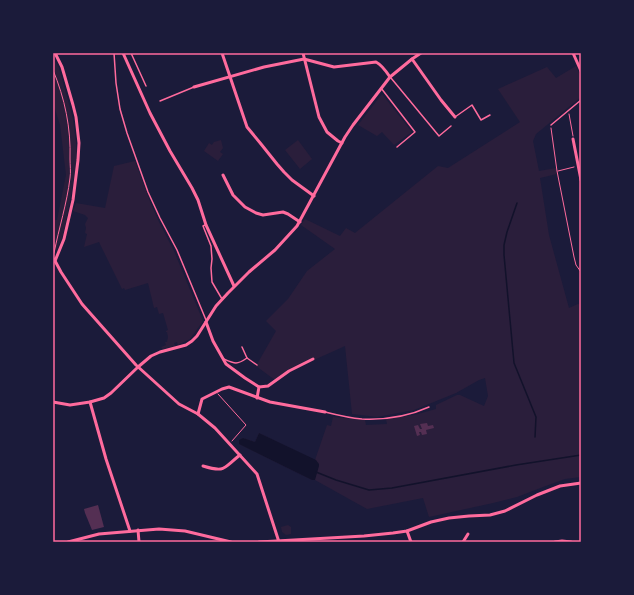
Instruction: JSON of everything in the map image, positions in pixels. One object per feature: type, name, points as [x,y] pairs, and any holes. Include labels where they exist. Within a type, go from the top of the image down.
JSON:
[{"type":"street","points":[[56,53],[62,67],[73,105],[79,143],[72,205],[64,239],[55,260],[82,304],[138,367],[180,404],[198,414],[215,428],[257,474],[279,542]]},
{"type":"street","points":[[123,53],[150,113],[198,200],[206,225],[234,286]]},
{"type":"street","points":[[222,53],[246,127],[284,172],[292,180],[314,196]]},
{"type":"street","points":[[303,53],[319,117],[327,132],[342,143]]},
{"type":"street","points":[[53,402],[70,405],[90,402],[107,396],[151,356],[186,345],[192,341],[222,299],[234,286],[275,250],[297,226],[353,125],[390,77],[421,53]]},
{"type":"street","points":[[573,53],[581,70]]},
{"type":"street","points":[[194,87],[264,67],[304,59],[334,67],[376,62],[384,68],[390,77]]},
{"type":"street","points":[[412,59],[455,117]]},
{"type":"street","points":[[573,139],[581,180]]},
{"type":"street","points":[[223,175],[232,195],[245,207],[256,213],[263,214],[283,212],[300,222]]},
{"type":"street","points":[[206,322],[213,341],[226,364],[258,387],[268,386],[289,371],[313,359]]},
{"type":"street","points":[[198,414],[202,399],[229,387],[270,402],[324,412]]},
{"type":"street","points":[[257,398],[258,387]]},
{"type":"street","points":[[90,402],[106,459],[130,531]]},
{"type":"street","points":[[203,466],[220,470],[229,465],[240,455]]},
{"type":"street","points":[[259,542],[364,538],[392,533],[448,518],[490,515],[504,511],[527,499],[560,486],[581,483]]},
{"type":"street","points":[[68,542],[99,534],[159,529],[185,531],[231,542]]},
{"type":"street","points":[[138,530],[139,542]]},
{"type":"street","points":[[407,530],[411,542]]},
{"type":"street","points":[[463,542],[468,534]]},
{"type":"street","points":[[555,542],[571,542]]},
{"type":"lane","points":[[114,53],[116,83],[126,133],[148,192],[177,250],[206,322]]},
{"type":"lane","points":[[131,53],[146,86]]},
{"type":"lane","points":[[390,77],[439,136],[451,126]]},
{"type":"lane","points":[[160,101],[194,87]]},
{"type":"lane","points":[[381,88],[415,132],[397,147]]},
{"type":"lane","points":[[551,125],[581,100]]},
{"type":"lane","points":[[455,117],[472,105],[481,120],[490,115]]},
{"type":"lane","points":[[206,225],[203,226],[210,246],[212,260],[212,282],[222,299]]},
{"type":"lane","points":[[242,347],[247,358],[257,365]]},
{"type":"lane","points":[[223,359],[236,364],[247,358]]},
{"type":"lane","points":[[324,412],[362,418],[382,419],[417,412],[429,407]]},
{"type":"path","points":[[53,70],[60,86],[65,106],[70,146],[70,177],[54,250]]},
{"type":"path","points":[[568,111],[573,139]]},
{"type":"path","points":[[551,125],[557,171],[576,265],[581,272]]},
{"type":"path","points":[[557,171],[578,166]]},
{"type":"path","points":[[216,393],[246,425],[229,444]]},
{"type":"shaded area","points":[[53,58],[59,68],[73,119],[77,159],[65,226],[62,238],[56,251],[53,251],[53,220],[57,220],[66,175],[60,125],[53,103]]},
{"type":"shaded area","points":[[576,66],[581,77],[581,97],[536,134],[533,141],[539,171],[556,168],[557,174],[540,178],[549,235],[569,308],[578,304],[581,305],[581,477],[565,479],[517,497],[429,517],[423,498],[367,509],[315,480],[312,480],[239,444],[239,440],[243,438],[255,442],[259,433],[315,460],[327,425],[331,426],[333,417],[365,420],[366,425],[387,424],[386,419],[414,415],[436,409],[436,405],[457,395],[484,406],[488,396],[485,378],[456,393],[414,410],[377,417],[352,414],[345,346],[314,360],[312,358],[289,369],[275,380],[256,366],[276,331],[266,321],[288,299],[307,271],[335,249],[301,225],[305,219],[340,236],[346,228],[355,233],[438,166],[448,168],[520,122],[498,89],[547,67],[556,78]]},
{"type":"shaded area","points":[[382,94],[412,132],[394,145],[382,132],[377,136],[358,125]]},
{"type":"shaded area","points":[[221,140],[223,148],[220,152],[223,154],[218,161],[204,151],[209,143],[212,145],[214,142]]},
{"type":"shaded area","points":[[298,140],[312,159],[300,169],[285,150]]},
{"type":"shaded area","points":[[135,161],[151,204],[174,251],[203,321],[190,339],[178,345],[177,342],[174,343],[175,346],[163,349],[161,347],[166,345],[165,342],[167,342],[168,337],[166,331],[168,330],[163,313],[159,314],[157,307],[154,308],[148,283],[125,290],[124,288],[122,289],[99,242],[84,247],[87,234],[85,233],[85,224],[88,218],[85,215],[73,211],[76,203],[105,208],[114,166]]},
{"type":"shaded area","points":[[259,433],[316,460],[319,466],[315,480],[312,480],[239,444],[239,440],[243,438],[255,442]]},
{"type":"shaded area","points":[[288,525],[291,527],[291,534],[286,535],[282,532],[281,527]]},
{"type":"building","points":[[427,423],[428,426],[433,425],[434,428],[426,430],[427,434],[422,435],[421,432],[419,432],[420,435],[417,436],[414,426],[418,425],[420,429],[422,429],[420,424]]},
{"type":"building","points":[[98,505],[104,527],[92,530],[84,509]]},
{"type":"waterway","points":[[517,203],[507,232],[504,245],[504,255],[514,363],[536,417],[535,437]]},
{"type":"waterway","points":[[316,472],[369,490],[392,488],[516,465],[581,455]]}]
